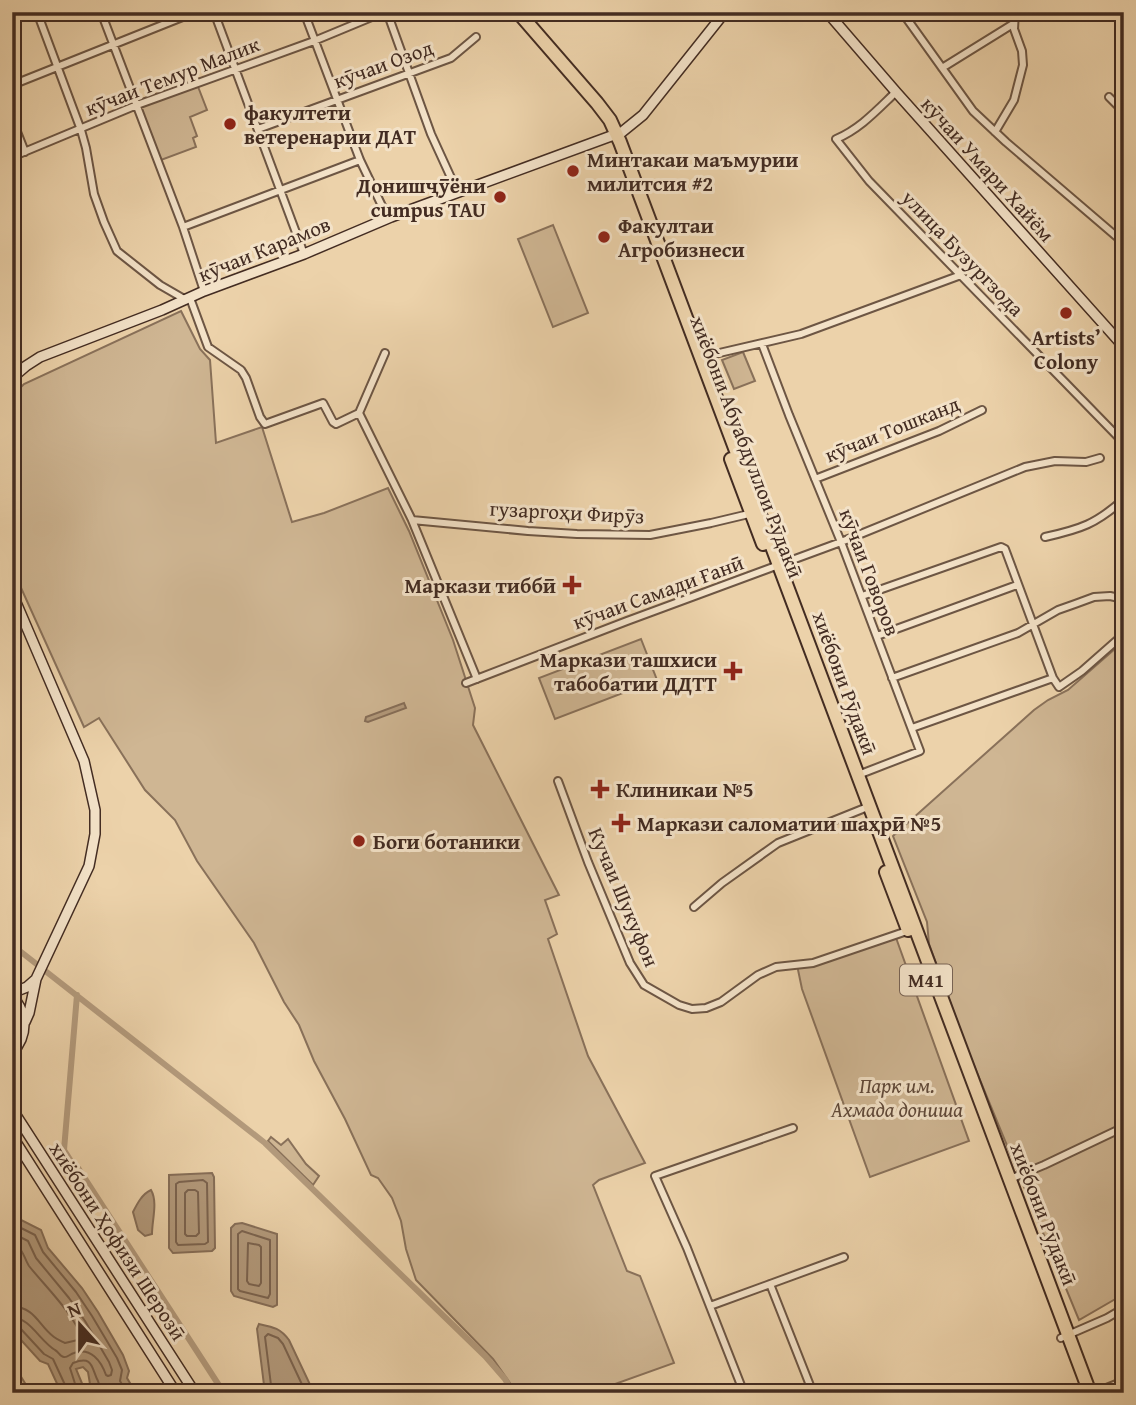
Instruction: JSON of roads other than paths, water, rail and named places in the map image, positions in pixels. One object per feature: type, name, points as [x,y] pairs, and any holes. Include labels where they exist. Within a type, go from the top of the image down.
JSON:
[{"type":"highway","name":"хиёбони Абуабдуллои Рӯдакӣ","points":[[510,12],[592,107],[613,136],[866,808]]},
{"type":"highway","points":[[518,12],[597,103],[610,120],[613,136]]},
{"type":"highway","points":[[692,343],[702,357],[755,512]]},
{"type":"highway","name":"хиёбони Рӯдакӣ","points":[[818,680],[858,775],[866,808],[988,1134],[1010,1179],[1026,1234],[1065,1336],[1092,1393]]},
{"type":"highway","points":[[988,1134],[1026,1234]]},
{"type":"highway","points":[[1065,1336],[1082,1393]]},
{"type":"main road","name":"кӯчаи Карамов","points":[[12,378],[40,357],[304,254],[391,217],[613,136],[632,126],[643,115],[725,12]]},
{"type":"main road","name":"кӯчаи Умари Хайём","points":[[827,12],[1124,347]]},
{"type":"main road","points":[[12,593],[84,761],[95,810],[95,834],[89,866],[36,979],[29,1013],[24,1021]]},
{"type":"main road","points":[[12,1053],[21,1041],[24,1021],[22,1011],[12,995],[36,979]]},
{"type":"main road","name":"хиёбони Ҳофизи Шерозӣ","points":[[12,1108],[195,1393]]},
{"type":"main road","name":"хиёбони Ҳофизи Шерозӣ","points":[[12,1136],[176,1393]]},
{"type":"street","points":[[37,12],[81,130],[94,194],[117,251],[160,285],[188,299],[208,347],[241,370],[265,424],[323,403],[336,424],[359,413],[386,353]]},
{"type":"street","points":[[101,12],[183,227],[204,291]]},
{"type":"street","points":[[12,85],[195,12]]},
{"type":"street","points":[[214,12],[304,254]]},
{"type":"street","points":[[304,12],[360,160],[382,206],[391,217]]},
{"type":"street","points":[[386,12],[431,134],[457,193]]},
{"type":"street","name":"кӯчаи Темур Малик","points":[[12,157],[137,106],[386,12]]},
{"type":"street","points":[[902,12],[973,111],[1124,243]]},
{"type":"street","points":[[995,132],[1014,100],[1023,65],[1022,51],[1013,24],[1015,12]]},
{"type":"street","points":[[942,68],[1013,24]]},
{"type":"street","name":"кӯчаи Озод","points":[[258,129],[451,58],[476,37]]},
{"type":"street","name":"улица Бузургзода","points":[[896,92],[864,122],[836,139],[869,181],[1124,443]]},
{"type":"street","points":[[1109,97],[1124,112]]},
{"type":"street","points":[[12,119],[24,152]]},
{"type":"street","points":[[183,227],[360,160]]},
{"type":"street","points":[[702,357],[801,334],[961,275]]},
{"type":"street","name":"кӯчаи Говоров","points":[[762,344],[920,751],[858,775]]},
{"type":"street","name":"кӯчаи Тошканд","points":[[815,479],[939,431],[982,410]]},
{"type":"street","points":[[359,413],[412,520],[477,679]]},
{"type":"street","name":"кӯчаи Самади Ғанӣ","points":[[466,683],[841,542],[1025,467],[1055,461],[1075,463],[1100,458]]},
{"type":"street","points":[[1045,537],[1077,530],[1097,521],[1124,499]]},
{"type":"street","name":"гузаргоҳи Фирӯз","points":[[412,520],[528,531],[650,535],[755,512]]},
{"type":"street","points":[[862,596],[1004,547],[1053,678],[1059,687],[1082,671],[1124,634]]},
{"type":"street","points":[[877,636],[1017,584]]},
{"type":"street","points":[[892,678],[1018,633],[1058,610],[1094,597],[1124,599]]},
{"type":"street","points":[[912,729],[1053,678]]},
{"type":"street","name":"Кучаи Шукуфон","points":[[558,781],[630,963],[644,985],[679,1005],[706,1009],[721,1002],[758,975],[776,967],[813,963],[912,929]]},
{"type":"street","points":[[694,907],[722,883],[778,843],[866,808]]},
{"type":"street","points":[[1010,1179],[1124,1127]]},
{"type":"street","points":[[744,1393],[687,1248],[655,1176],[793,1128]]},
{"type":"street","points":[[710,1306],[844,1257]]},
{"type":"street","points":[[770,1284],[813,1393]]},
{"type":"street","points":[[1065,1336],[1124,1308]]},
{"type":"street","points":[[1092,1393],[1124,1381]]},
{"type":"water","points":[[404,703],[406,708],[365,721],[366,717]]},
{"type":"water","points":[[212,1173],[215,1248],[212,1251],[173,1253],[169,1248],[169,1175]]},
{"type":"water","points":[[151,1190],[154,1206],[152,1234],[145,1236],[138,1230],[133,1212],[142,1197]]},
{"type":"water","points":[[12,1210],[21,1220],[41,1230],[48,1248],[82,1288],[123,1355],[129,1371],[127,1378],[136,1393],[97,1393],[83,1367],[76,1369],[86,1393],[60,1393],[48,1364],[40,1361],[12,1330]]},
{"type":"water","points":[[242,1223],[277,1234],[277,1305],[273,1307],[234,1296],[231,1291],[231,1228]]},
{"type":"water","points":[[259,1324],[276,1329],[289,1340],[314,1393],[265,1393],[257,1329]]},
{"type":"waterway","points":[[12,943],[265,1143],[485,1356],[513,1393]]},
{"type":"waterway","points":[[77,995],[64,1150],[224,1393]]},
{"type":"place","name":"факултети ветеренарии ДАТ","points":[[230,124]]},
{"type":"place","name":"Минтакаи маъмурии милитсия #2","points":[[573,171]]},
{"type":"place","name":"Донишҷӯёни cumpus TAU","points":[[500,197]]},
{"type":"place","name":"Факултаи Агробизнеси","points":[[604,237]]},
{"type":"place","name":"Artists’ Colony","points":[[1066,313]]},
{"type":"place","name":"Маркази тиббӣ","points":[[572,585]]},
{"type":"place","name":"Маркази ташхиси табобатии ДДТТ","points":[[733,671]]},
{"type":"place","name":"Клиникаи №5","points":[[600,789]]},
{"type":"place","name":"Маркази саломатии шаҳрӣ №5","points":[[621,823]]},
{"type":"place","name":"Боги ботаники","points":[[359,841]]},
{"type":"park label","name":"Парк им. Ахмада дониша","points":[[897,1097]]}]
